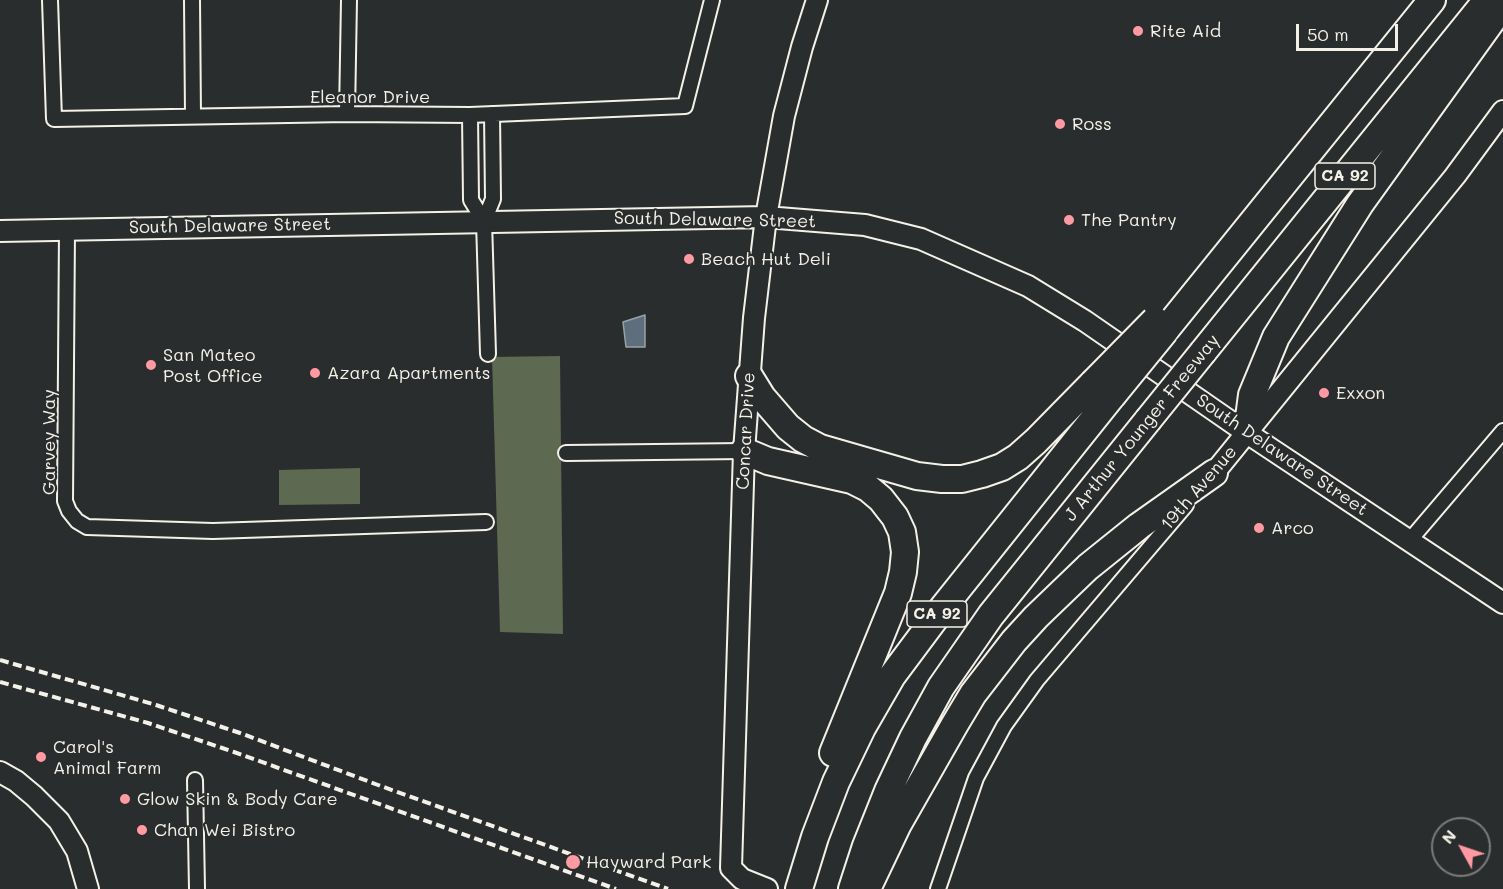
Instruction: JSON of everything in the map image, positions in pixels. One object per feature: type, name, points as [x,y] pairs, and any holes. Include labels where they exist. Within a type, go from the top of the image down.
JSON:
[{"type":"highway","name":"CA 92","points":[[803,859],[849,755],[892,676],[1102,389],[1268,204],[1432,0]]},
{"type":"highway","name":"J Arthur Younger Freeway","points":[[861,885],[877,818],[900,765],[926,712],[991,615],[1487,0]]},
{"type":"highway","points":[[1248,433],[1252,395],[1276,337],[1360,204],[1503,5]]},
{"type":"highway","points":[[749,376],[774,412],[803,439],[820,448],[861,461],[918,476],[942,479],[962,478],[1002,467],[1018,457],[1102,389]]},
{"type":"highway","points":[[744,452],[768,448],[861,461]]},
{"type":"highway","points":[[744,452],[768,461],[852,480],[868,488],[881,499],[895,517],[902,532],[905,552],[898,593],[810,816],[797,889]]},
{"type":"highway","points":[[861,885],[973,694],[1014,641],[1088,567],[1139,526],[1214,473]]},
{"type":"main road","name":"Concar Drive","points":[[767,889],[742,879],[731,868],[744,452],[754,318],[766,217],[784,116],[802,46],[817,0]]},
{"type":"main road","name":"19th Avenue","points":[[1214,473],[1455,176],[1503,111]]},
{"type":"main road","name":"South Delaware Street","points":[[0,231],[766,217],[866,225],[921,239],[1028,286],[1085,321],[1503,603]]},
{"type":"main road","points":[[0,772],[16,781],[59,821],[77,851],[88,889]]},
{"type":"street","name":"Eleanor Drive","points":[[50,0],[54,119],[347,114],[470,115],[685,106],[712,0]]},
{"type":"street","points":[[192,0],[193,116]]},
{"type":"street","points":[[347,114],[349,0]]},
{"type":"street","points":[[488,354],[484,221],[494,199],[492,114]]},
{"type":"street","points":[[470,115],[471,200],[484,221]]},
{"type":"street","name":"Garvey Way","points":[[67,230],[65,501],[69,511],[87,527],[213,531],[486,522]]},
{"type":"street","points":[[1410,540],[1503,430]]},
{"type":"street","points":[[566,453],[744,452]]},
{"type":"street","name":"19th Avenue","points":[[938,889],[976,778],[1004,726],[1041,675],[1164,528],[1214,473]]},
{"type":"street","points":[[195,780],[197,889]]},
{"type":"green space","points":[[560,356],[563,634],[500,632],[492,357]]},
{"type":"green space","points":[[360,468],[360,504],[279,505],[279,470]]},
{"type":"water","points":[[645,315],[645,347],[626,347],[623,322]]},
{"type":"railway","points":[[0,660],[156,705],[240,733],[668,889]]},
{"type":"railway","points":[[0,682],[148,723],[616,889]]},
{"type":"place","name":"Rite Aid","points":[[1138,31]]},
{"type":"place","name":"Ross","points":[[1060,124]]},
{"type":"place","name":"The Pantry","points":[[1069,220]]},
{"type":"place","name":"Beach Hut Deli","points":[[689,259]]},
{"type":"place","name":"San Mateo Post Office","points":[[151,365]]},
{"type":"place","name":"Azara Apartments","points":[[315,373]]},
{"type":"place","name":"Exxon","points":[[1324,393]]},
{"type":"place","name":"Arco","points":[[1259,528]]},
{"type":"place","name":"Carol's Animal Farm","points":[[41,757]]},
{"type":"place","name":"Glow Skin & Body Care","points":[[125,799]]},
{"type":"place","name":"Chan Wei Bistro","points":[[142,830]]},
{"type":"place","name":"Hayward Park","points":[[573,862]]}]
